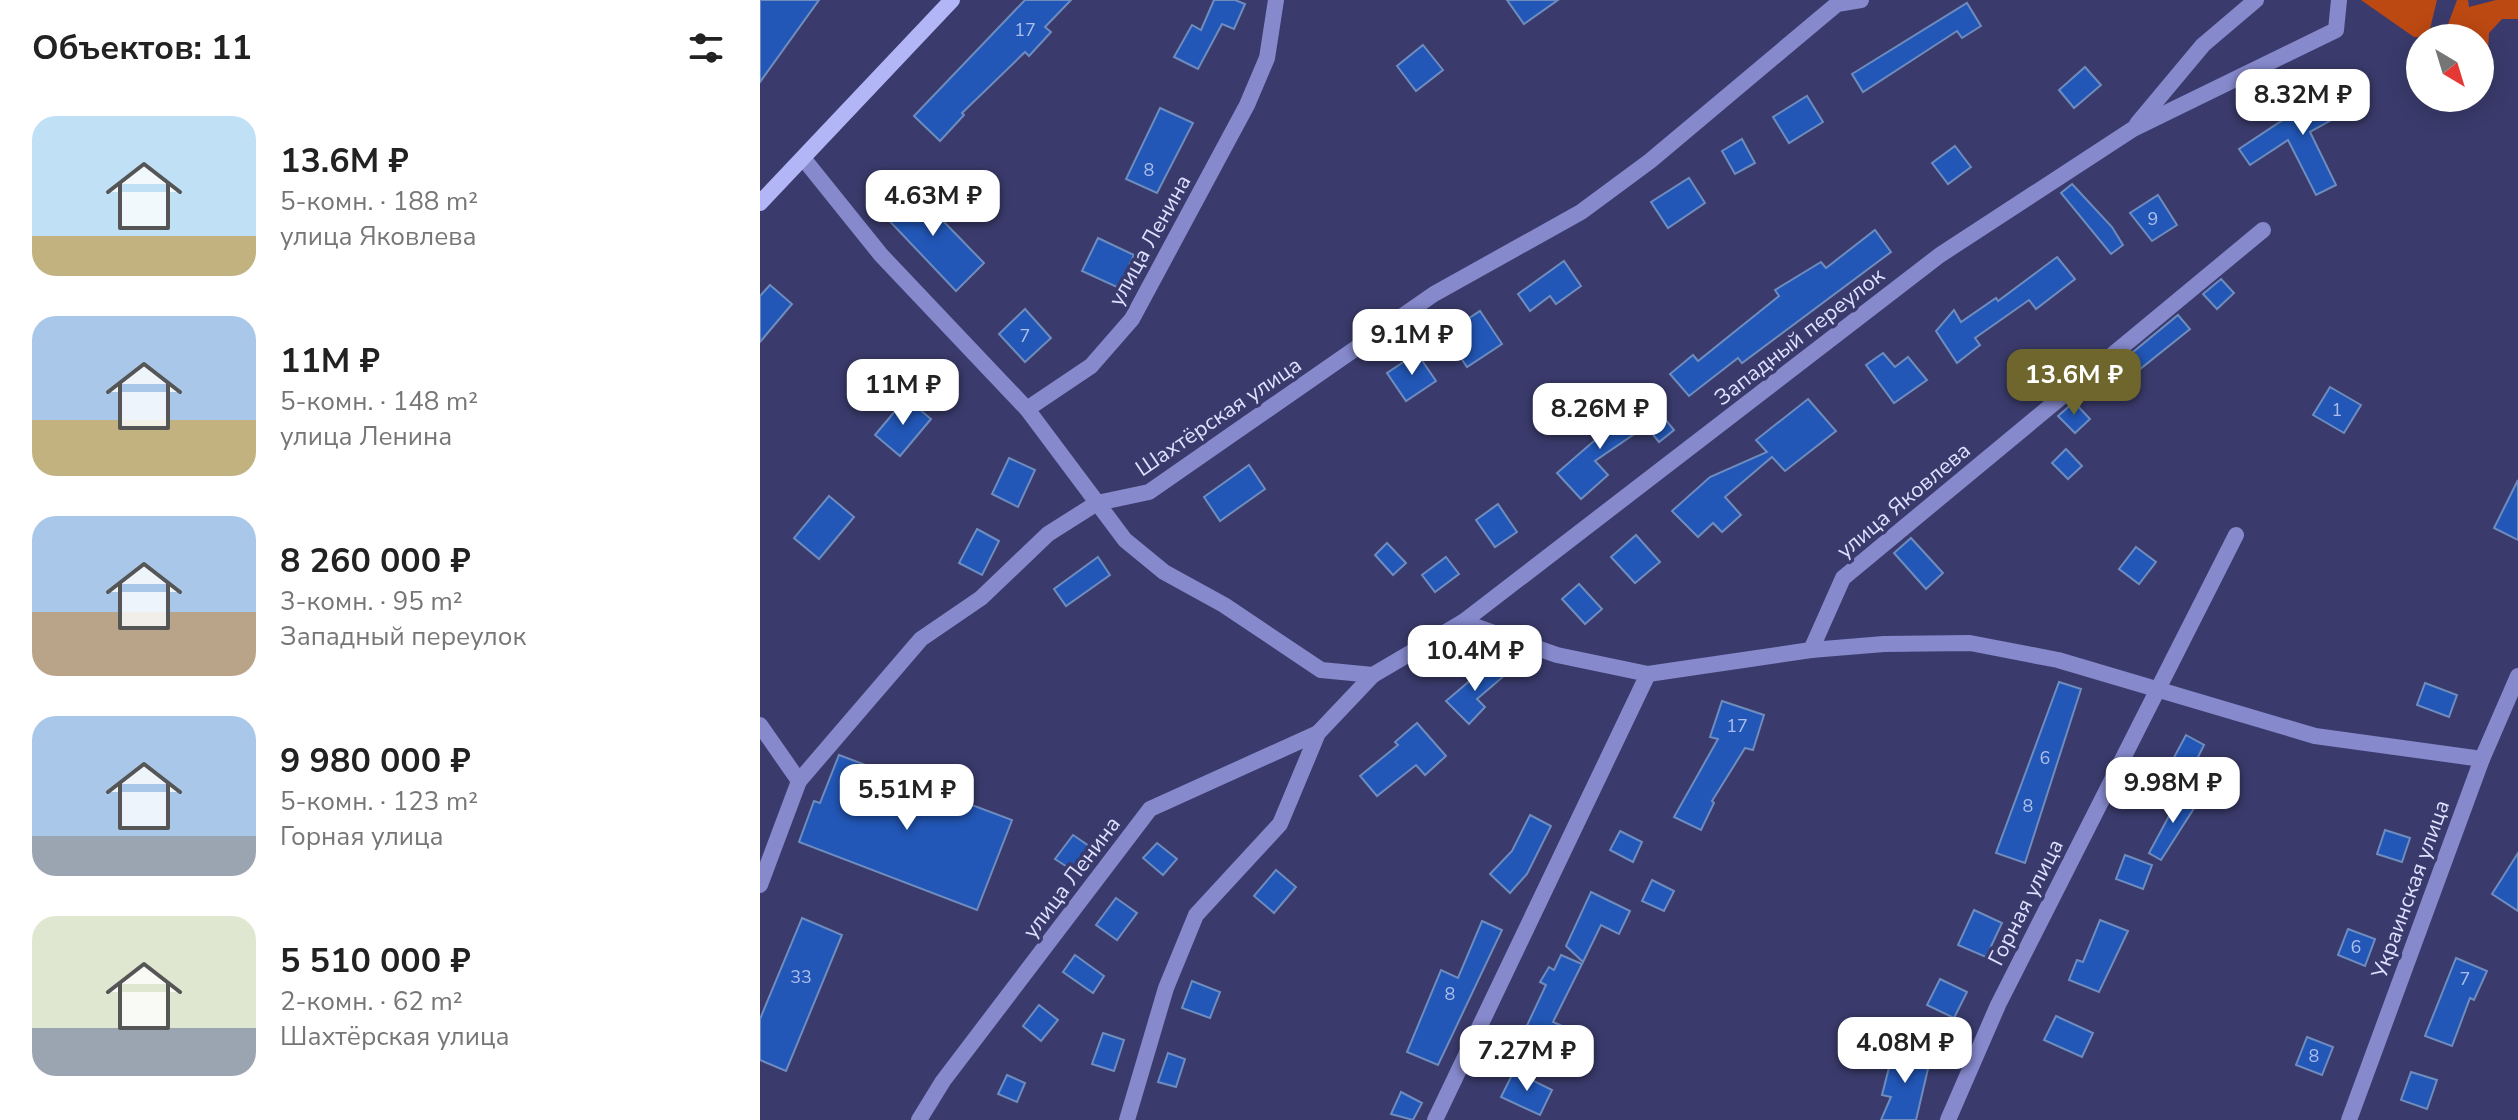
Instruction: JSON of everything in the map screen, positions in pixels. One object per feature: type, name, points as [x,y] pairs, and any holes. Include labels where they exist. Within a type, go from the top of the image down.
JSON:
[{"type":"main road","points":[[933,19],[945,0]]},
{"type":"main road","points":[[762,195],[803,158],[952,0]]},
{"type":"street","name":"улица Ленина","points":[[1027,409],[1091,366],[1132,319],[1247,105],[1267,58],[1276,0]]},
{"type":"street","name":"Шахтёрская улица","points":[[760,885],[799,781],[921,639],[981,598],[1048,534],[1097,503],[1149,492],[1434,294],[1581,212],[1650,161],[1837,4],[1861,0]]},
{"type":"street","name":"Западный переулок","points":[[2133,129],[2203,45],[2256,0]]},
{"type":"street","name":"Западный переулок","points":[[1127,1120],[1166,988],[1196,915],[1280,824],[1318,733],[1373,675],[1463,622],[1940,255],[2133,129],[2336,30],[2339,0]]},
{"type":"street","points":[[803,158],[881,255],[1027,409],[1125,540],[1164,572],[1224,605],[1321,670],[1373,675]]},
{"type":"street","name":"улица Яковлева","points":[[1811,650],[1843,578],[2263,230]]},
{"type":"street","name":"Горная улица","points":[[1948,1120],[1998,1005],[2236,535]]},
{"type":"street","points":[[1463,622],[1557,655],[1648,674],[1811,650],[1884,644],[1970,643],[2058,660],[2315,736],[2482,759]]},
{"type":"street","points":[[1435,1120],[1648,674]]},
{"type":"street","name":"Украинская улица","points":[[2349,1120],[2482,759],[2518,676]]},
{"type":"street","points":[[760,725],[799,781]]},
{"type":"street","name":"улица Ленина","points":[[919,1120],[943,1081],[1150,809],[1318,733]]},
{"type":"shaded area","points":[[2361,0],[2437,0],[2431,24],[2406,24],[2406,31]]},
{"type":"shaded area","points":[[2457,0],[2468,0],[2469,7],[2496,0],[2518,0],[2518,19],[2502,19],[2494,28],[2494,24],[2448,24]]},
{"type":"building","points":[[760,0],[819,0],[760,82]]},
{"type":"building","points":[[1025,0],[1071,0],[1045,27],[1051,32],[1029,56],[1025,52],[962,113],[964,115],[940,141],[914,116]]},
{"type":"building","points":[[1214,0],[1235,0],[1245,4],[1234,29],[1222,24],[1198,69],[1174,57],[1192,25],[1201,30]]},
{"type":"building","points":[[1507,0],[1558,0],[1524,24]]},
{"type":"building","points":[[1967,3],[1981,26],[1962,38],[1957,31],[1863,92],[1852,74]]},
{"type":"building","points":[[1423,45],[1443,70],[1416,91],[1397,66]]},
{"type":"building","points":[[2085,67],[2101,85],[2074,108],[2059,90]]},
{"type":"building","points":[[2337,84],[2351,109],[2310,132],[2336,185],[2316,195],[2288,140],[2250,165],[2239,149]]},
{"type":"building","points":[[1807,96],[1823,122],[1789,143],[1773,117]]},
{"type":"building","points":[[1160,108],[1193,123],[1157,193],[1126,179]]},
{"type":"building","points":[[1742,139],[1755,163],[1735,174],[1722,151]]},
{"type":"building","points":[[1955,146],[1971,167],[1948,184],[1932,163]]},
{"type":"building","points":[[1689,178],[1705,203],[1668,228],[1651,202]]},
{"type":"building","points":[[2072,184],[2112,227],[2123,245],[2111,254],[2061,193]]},
{"type":"building","points":[[909,186],[984,263],[956,291],[881,212]]},
{"type":"building","points":[[2158,195],[2177,225],[2152,241],[2130,213]]},
{"type":"building","points":[[1875,230],[1891,252],[1742,363],[1738,358],[1689,396],[1670,374],[1693,355],[1698,361],[1779,296],[1775,290],[1821,262],[1826,268]]},
{"type":"building","points":[[1098,238],[1134,255],[1119,288],[1082,271]]},
{"type":"building","points":[[2057,257],[2075,279],[2036,309],[2029,300],[1975,338],[1980,345],[1957,363],[1936,331],[1954,310],[1961,322],[1996,298],[1998,301]]},
{"type":"building","points":[[1564,261],[1581,286],[1556,304],[1550,296],[1530,311],[1518,294]]},
{"type":"building","points":[[2221,279],[2234,293],[2217,309],[2203,294]]},
{"type":"building","points":[[770,285],[792,304],[760,342],[760,296]]},
{"type":"building","points":[[1025,309],[1051,338],[1025,362],[999,334]]},
{"type":"building","points":[[1480,311],[1502,344],[1467,367],[1445,334]]},
{"type":"building","points":[[2178,315],[2190,329],[2114,390],[2104,376]]},
{"type":"building","points":[[1417,353],[1436,381],[1406,401],[1387,373]]},
{"type":"building","points":[[1883,353],[1895,367],[1908,357],[1927,380],[1894,403],[1866,365]]},
{"type":"building","points":[[2330,387],[2361,405],[2344,433],[2313,415]]},
{"type":"building","points":[[906,398],[931,419],[900,456],[875,435]]},
{"type":"building","points":[[1808,399],[1836,431],[1785,471],[1772,457],[1725,497],[1741,515],[1722,532],[1713,523],[1698,537],[1672,511],[1710,477],[1767,452],[1756,440]]},
{"type":"building","points":[[1627,402],[1646,426],[1595,461],[1608,475],[1581,499],[1557,473],[1609,428],[1603,421]]},
{"type":"building","points":[[2074,402],[2090,419],[2075,433],[2058,416]]},
{"type":"building","points":[[1661,414],[1674,430],[1659,442],[1646,426]]},
{"type":"building","points":[[2066,449],[2082,466],[2068,479],[2052,463]]},
{"type":"building","points":[[1009,458],[1035,470],[1018,507],[992,494]]},
{"type":"building","points":[[1249,465],[1265,489],[1220,521],[1204,497]]},
{"type":"building","points":[[2518,480],[2518,540],[2494,528]]},
{"type":"building","points":[[829,496],[854,517],[819,559],[794,538]]},
{"type":"building","points":[[1498,504],[1517,532],[1495,547],[1476,520]]},
{"type":"building","points":[[977,529],[999,541],[982,575],[959,563]]},
{"type":"building","points":[[1636,535],[1660,562],[1635,583],[1611,557]]},
{"type":"building","points":[[1911,538],[1943,573],[1926,589],[1894,553]]},
{"type":"building","points":[[1387,543],[1406,563],[1393,575],[1375,555]]},
{"type":"building","points":[[2136,547],[2156,562],[2139,584],[2119,569]]},
{"type":"building","points":[[1098,557],[1110,575],[1066,606],[1054,589]]},
{"type":"building","points":[[1446,557],[1459,574],[1435,592],[1422,575]]},
{"type":"building","points":[[1579,584],[1602,609],[1585,624],[1562,599]]},
{"type":"building","points":[[1493,661],[1505,675],[1477,699],[1485,707],[1469,724],[1446,701]]},
{"type":"building","points":[[2059,682],[2081,689],[2025,863],[1996,853]]},
{"type":"building","points":[[2425,683],[2457,695],[2449,717],[2417,705]]},
{"type":"building","points":[[1722,701],[1764,715],[1753,750],[1745,748],[1712,801],[1714,803],[1701,830],[1674,817],[1718,739],[1710,737]]},
{"type":"building","points":[[1417,723],[1446,756],[1425,775],[1416,765],[1377,796],[1360,776],[1398,745],[1395,742]]},
{"type":"building","points":[[2186,735],[2204,745],[2174,805],[2155,793]]},
{"type":"building","points":[[839,755],[1012,820],[977,910],[799,842],[814,801],[820,803]]},
{"type":"building","points":[[2182,792],[2198,802],[2161,860],[2149,853]]},
{"type":"building","points":[[1530,815],[1551,826],[1527,874],[1510,893],[1490,874],[1512,851]]},
{"type":"building","points":[[2385,830],[2410,838],[2402,862],[2377,854]]},
{"type":"building","points":[[1620,831],[1642,842],[1633,862],[1610,850]]},
{"type":"building","points":[[1073,835],[1092,848],[1075,872],[1055,859]]},
{"type":"building","points":[[1157,843],[1177,859],[1163,875],[1143,858]]},
{"type":"building","points":[[2518,853],[2518,911],[2492,894]]},
{"type":"building","points":[[2125,855],[2152,865],[2143,889],[2116,879]]},
{"type":"building","points":[[1276,870],[1296,887],[1274,913],[1254,896]]},
{"type":"building","points":[[1652,880],[1674,891],[1664,911],[1642,901]]},
{"type":"building","points":[[1591,892],[1630,911],[1619,934],[1601,925],[1583,962],[1566,946]]},
{"type":"building","points":[[1116,898],[1137,913],[1117,940],[1096,925]]},
{"type":"building","points":[[1974,910],[2002,923],[1986,957],[1958,945]]},
{"type":"building","points":[[802,918],[842,935],[786,1071],[760,1060],[760,1019]]},
{"type":"building","points":[[2100,920],[2128,931],[2099,992],[2069,980],[2077,960],[2083,962]]},
{"type":"building","points":[[1482,921],[1502,930],[1438,1065],[1407,1052],[1441,970],[1458,978]]},
{"type":"building","points":[[2348,929],[2375,939],[2365,966],[2338,955]]},
{"type":"building","points":[[1075,955],[1104,976],[1093,993],[1063,972]]},
{"type":"building","points":[[1561,955],[1582,964],[1553,1022],[1567,1028],[1557,1049],[1523,1034],[1546,985],[1540,982],[1549,967],[1554,970]]},
{"type":"building","points":[[2456,958],[2487,971],[2474,1000],[2470,998],[2452,1046],[2425,1036]]},
{"type":"building","points":[[1940,979],[1967,992],[1954,1018],[1927,1005]]},
{"type":"building","points":[[1192,981],[1220,992],[1210,1018],[1182,1008]]},
{"type":"building","points":[[1039,1005],[1058,1020],[1041,1041],[1023,1026]]},
{"type":"building","points":[[2056,1016],[2093,1033],[2082,1057],[2044,1040]]},
{"type":"building","points":[[1103,1033],[1124,1040],[1114,1071],[1092,1064]]},
{"type":"building","points":[[2307,1037],[2333,1047],[2322,1075],[2296,1065]]},
{"type":"building","points":[[1894,1048],[1931,1056],[1916,1120],[1881,1120],[1891,1097],[1882,1095]]},
{"type":"building","points":[[1168,1053],[1185,1059],[1176,1087],[1158,1082]]},
{"type":"building","points":[[1514,1071],[1552,1090],[1540,1115],[1501,1097]]},
{"type":"building","points":[[2411,1072],[2437,1080],[2427,1109],[2401,1100]]},
{"type":"building","points":[[1007,1075],[1025,1083],[1017,1102],[998,1094]]},
{"type":"building","points":[[1401,1092],[1422,1103],[1413,1120],[1391,1114]]}]
